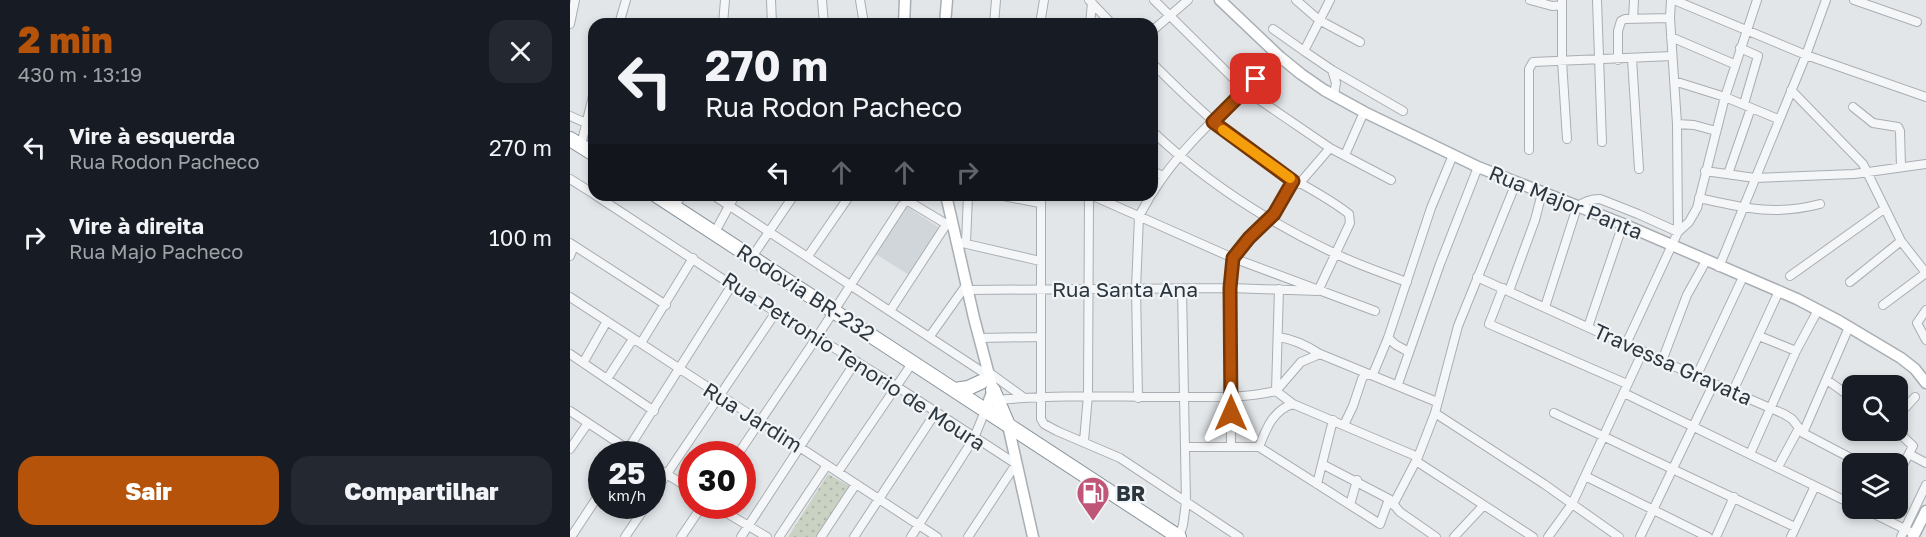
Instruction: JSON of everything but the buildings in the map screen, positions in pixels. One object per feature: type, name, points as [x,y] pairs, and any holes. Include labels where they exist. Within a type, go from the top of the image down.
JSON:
[{"type":"highway","points":[[575,142],[588,150]]},
{"type":"highway","name":"Rodovia BR-232","points":[[678,201],[715,232],[752,258],[1008,425]]},
{"type":"highway","points":[[955,390],[968,388],[988,380],[1008,425],[1179,537]]},
{"type":"street","points":[[570,24],[575,0]]},
{"type":"street","points":[[621,18],[626,0]]},
{"type":"street","points":[[724,18],[725,0]]},
{"type":"street","points":[[771,0],[772,18]]},
{"type":"street","points":[[822,0],[824,18]]},
{"type":"street","points":[[860,0],[863,18]]},
{"type":"street","points":[[904,18],[905,0]]},
{"type":"street","points":[[945,18],[946,0]]},
{"type":"street","points":[[994,18],[996,0]]},
{"type":"street","points":[[1041,18],[1044,0]]},
{"type":"street","points":[[1154,0],[1245,90],[1330,148],[1391,180]]},
{"type":"street","points":[[1158,26],[1188,0]]},
{"type":"street","name":"Rua Major Panta","points":[[1220,0],[1300,74],[1364,112],[1478,167],[1623,224],[1779,291],[1849,327],[1909,364],[1926,383]]},
{"type":"street","points":[[1296,0],[1319,20],[1360,42]]},
{"type":"street","points":[[1304,51],[1330,0]]},
{"type":"street","points":[[1530,0],[1552,6],[1562,3],[1562,62],[1567,139]]},
{"type":"street","points":[[1597,0],[1602,142]]},
{"type":"street","points":[[1629,19],[1634,0]]},
{"type":"street","points":[[1678,232],[1677,124],[1670,18],[1672,0],[1806,55],[1926,97]]},
{"type":"street","points":[[1626,344],[1671,244],[1678,232],[1689,222],[1699,198],[1734,64],[1757,0]]},
{"type":"street","points":[[1719,267],[1806,55],[1826,0]]},
{"type":"street","points":[[1854,0],[1917,22]]},
{"type":"street","points":[[1090,18],[1091,1]]},
{"type":"street","points":[[1091,1],[1107,18]]},
{"type":"street","points":[[1618,60],[1621,21],[1670,18]]},
{"type":"street","points":[[1274,29],[1332,70],[1403,111]]},
{"type":"street","points":[[1671,37],[1734,64]]},
{"type":"street","points":[[1728,174],[1748,106],[1758,56],[1740,48]]},
{"type":"street","points":[[1529,150],[1529,69],[1533,62],[1672,56]]},
{"type":"street","points":[[1158,185],[1179,156],[1280,57]]},
{"type":"street","points":[[1632,59],[1639,169]]},
{"type":"street","points":[[1158,69],[1213,122],[1296,182],[1349,214],[1351,221],[1318,291]]},
{"type":"street","points":[[1332,70],[1335,83],[1334,95]]},
{"type":"street","points":[[1674,81],[1725,97],[1778,119]]},
{"type":"street","points":[[1791,90],[1860,160],[1901,241],[1926,273],[1883,305]]},
{"type":"street","points":[[1853,107],[1873,123],[1898,127],[1901,167]]},
{"type":"street","points":[[1345,155],[1364,112]]},
{"type":"street","points":[[575,142],[588,115]]},
{"type":"street","points":[[570,116],[586,123]]},
{"type":"street","points":[[1677,124],[1694,125],[1716,131]]},
{"type":"street","points":[[1158,137],[1217,187],[1269,220],[1336,254],[1407,282]]},
{"type":"street","points":[[1231,446],[1230,288],[1233,258],[1249,238],[1269,220],[1296,182],[1330,148]]},
{"type":"street","points":[[1373,374],[1388,338],[1431,208],[1453,155]]},
{"type":"street","points":[[1705,171],[1755,178],[1868,172],[1926,164]]},
{"type":"street","points":[[1398,384],[1478,167]]},
{"type":"street","points":[[1158,174],[1163,176]]},
{"type":"street","name":"Rua Petronio Tenorio de Moura","points":[[571,181],[588,191]]},
{"type":"street","points":[[1185,447],[1258,447],[1380,524],[1417,459],[1435,413],[1458,326],[1516,183]]},
{"type":"street","points":[[1542,194],[1535,220],[1489,324],[1625,388],[1693,426],[1842,499]]},
{"type":"street","points":[[1699,198],[1744,208],[1776,211],[1820,204]]},
{"type":"street","points":[[1545,307],[1577,207],[1593,199],[1600,199],[1678,232]]},
{"type":"street","name":"Rua Petronio Tenorio de Moura","points":[[603,201],[732,285],[896,386],[1016,465]]},
{"type":"street","points":[[721,201],[930,336],[988,380],[1023,397],[1138,398],[1259,395],[1276,391],[1299,364],[1320,354]]},
{"type":"street","points":[[715,232],[731,201]]},
{"type":"street","points":[[752,258],[790,201]]},
{"type":"street","points":[[808,256],[846,201]]},
{"type":"street","points":[[746,441],[834,311],[902,201]]},
{"type":"street","points":[[910,201],[950,226],[962,243],[1040,261]]},
{"type":"street","points":[[890,310],[950,226],[947,201]]},
{"type":"street","points":[[911,537],[974,438],[988,380],[967,287],[962,243],[967,201]]},
{"type":"street","points":[[1041,201],[1041,419],[1044,424],[1120,458],[1238,537]]},
{"type":"street","points":[[1084,441],[1088,396],[1090,201]]},
{"type":"street","points":[[1104,201],[1233,258],[1375,312]]},
{"type":"street","points":[[1138,398],[1136,289],[1139,216],[1148,201]]},
{"type":"street","points":[[1790,276],[1884,208]]},
{"type":"street","points":[[1588,327],[1623,224]]},
{"type":"street","points":[[1850,282],[1901,241]]},
{"type":"street","points":[[570,256],[572,244],[666,305]]},
{"type":"street","points":[[641,343],[693,258]]},
{"type":"street","points":[[1662,361],[1687,295],[1706,261]]},
{"type":"street","name":"Travessa Gravata","points":[[1477,277],[1771,408],[1792,419],[1801,431],[1842,453]]},
{"type":"street","points":[[1697,375],[1743,277]]},
{"type":"street","points":[[636,441],[732,285]]},
{"type":"street","points":[[930,336],[967,287]]},
{"type":"street","name":"Rua Santa Ana","points":[[967,287],[1089,290],[1230,288],[1318,291]]},
{"type":"street","points":[[1179,537],[1184,525],[1186,502],[1182,289]]},
{"type":"street","points":[[1276,391],[1279,289]]},
{"type":"street","points":[[1732,391],[1779,291]]},
{"type":"street","name":"Rua Jardim","points":[[570,297],[937,537]]},
{"type":"street","points":[[1750,454],[1796,351],[1818,310]]},
{"type":"street","points":[[1926,310],[1917,323],[1926,340]]},
{"type":"street","points":[[678,481],[667,474],[776,312]]},
{"type":"street","points":[[584,363],[607,321]]},
{"type":"street","points":[[1778,467],[1801,431],[1827,380],[1849,327]]},
{"type":"street","points":[[1759,336],[1796,351]]},
{"type":"street","points":[[979,338],[1040,337]]},
{"type":"street","points":[[1278,337],[1302,343],[1320,354],[1398,384],[1437,402]]},
{"type":"street","points":[[1388,338],[1409,352]]},
{"type":"street","points":[[607,379],[633,339]]},
{"type":"street","points":[[1548,537],[1572,504],[1642,351]]},
{"type":"street","points":[[572,359],[584,363],[654,411]]},
{"type":"street","points":[[741,537],[856,361]]},
{"type":"street","points":[[838,472],[913,362]]},
{"type":"street","points":[[1344,425],[1362,379],[1364,376],[1373,374]]},
{"type":"street","points":[[988,380],[1023,397]]},
{"type":"street","points":[[1827,380],[1842,391]]},
{"type":"street","points":[[1640,537],[1714,383]]},
{"type":"street","points":[[1276,391],[1293,404],[1417,459],[1483,506],[1533,537]]},
{"type":"street","points":[[1908,405],[1915,398]]},
{"type":"street","points":[[1258,447],[1269,423],[1282,408],[1293,404]]},
{"type":"street","points":[[570,411],[613,441]]},
{"type":"street","points":[[854,537],[936,412]]},
{"type":"street","points":[[1435,413],[1619,537]]},
{"type":"street","points":[[1554,413],[1795,527]]},
{"type":"street","points":[[1317,484],[1333,420]]},
{"type":"street","points":[[570,449],[588,423]]},
{"type":"street","points":[[1008,425],[1033,537]]},
{"type":"street","points":[[1907,441],[1912,446],[1909,454],[1926,463]]},
{"type":"street","points":[[1322,464],[1357,480],[1391,502],[1400,512],[1436,537]]},
{"type":"street","points":[[779,537],[827,465]]},
{"type":"street","points":[[968,537],[1016,465]]},
{"type":"street","points":[[1585,476],[1708,537]]},
{"type":"street","points":[[1350,505],[1357,480]]},
{"type":"street","points":[[821,537],[856,484]]},
{"type":"street","points":[[1911,533],[1926,485]]},
{"type":"street","points":[[1791,537],[1815,486]]},
{"type":"street","points":[[1716,537],[1734,497]]},
{"type":"street","points":[[1454,537],[1483,506]]},
{"type":"street","points":[[571,537],[588,511]]},
{"type":"street","points":[[1901,537],[1911,533],[1926,511]]},
{"type":"street","points":[[625,537],[637,519]]},
{"type":"street","points":[[681,537],[693,519]]},
{"type":"street","points":[[736,519],[767,537]]},
{"type":"street","points":[[1884,519],[1911,533]]},
{"type":"shaded area","points":[[907,207],[940,228],[909,275],[876,254]]},
{"type":"shaded area","points":[[828,474],[851,487],[818,537],[788,537]]},
{"type":"slow traffic","points":[[1223,130],[1290,178]]},
{"type":"place","name":"BR","points":[[1093,522]]},
{"type":"route","points":[[1231,413],[1230,288],[1233,258],[1249,238],[1274,214],[1293,181],[1213,122],[1256,79]]}]
